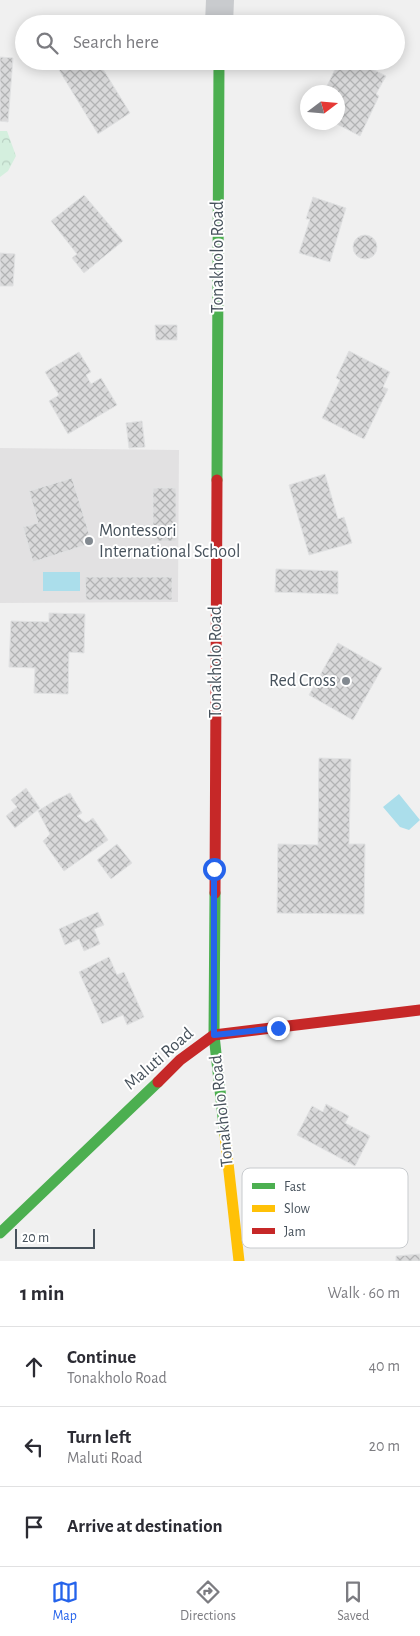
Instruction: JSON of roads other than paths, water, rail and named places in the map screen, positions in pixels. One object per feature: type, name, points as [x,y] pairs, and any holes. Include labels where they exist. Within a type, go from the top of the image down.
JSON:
[{"type":"street","points":[[219,15],[220,0]]},
{"type":"street","name":"Tonakholo Road","points":[[219,70],[214,1035],[239,1261]]},
{"type":"street","name":"Maluti Road","points":[[0,1233],[180,1060],[214,1035],[420,1010]]},
{"type":"water","points":[[43,572],[80,572],[80,591],[43,591]]},
{"type":"water","points":[[399,794],[420,820],[409,830],[400,827],[383,807]]},
{"type":"place","name":"Montessori International School","points":[[89,541]]},
{"type":"place","name":"Red Cross","points":[[346,681]]}]
